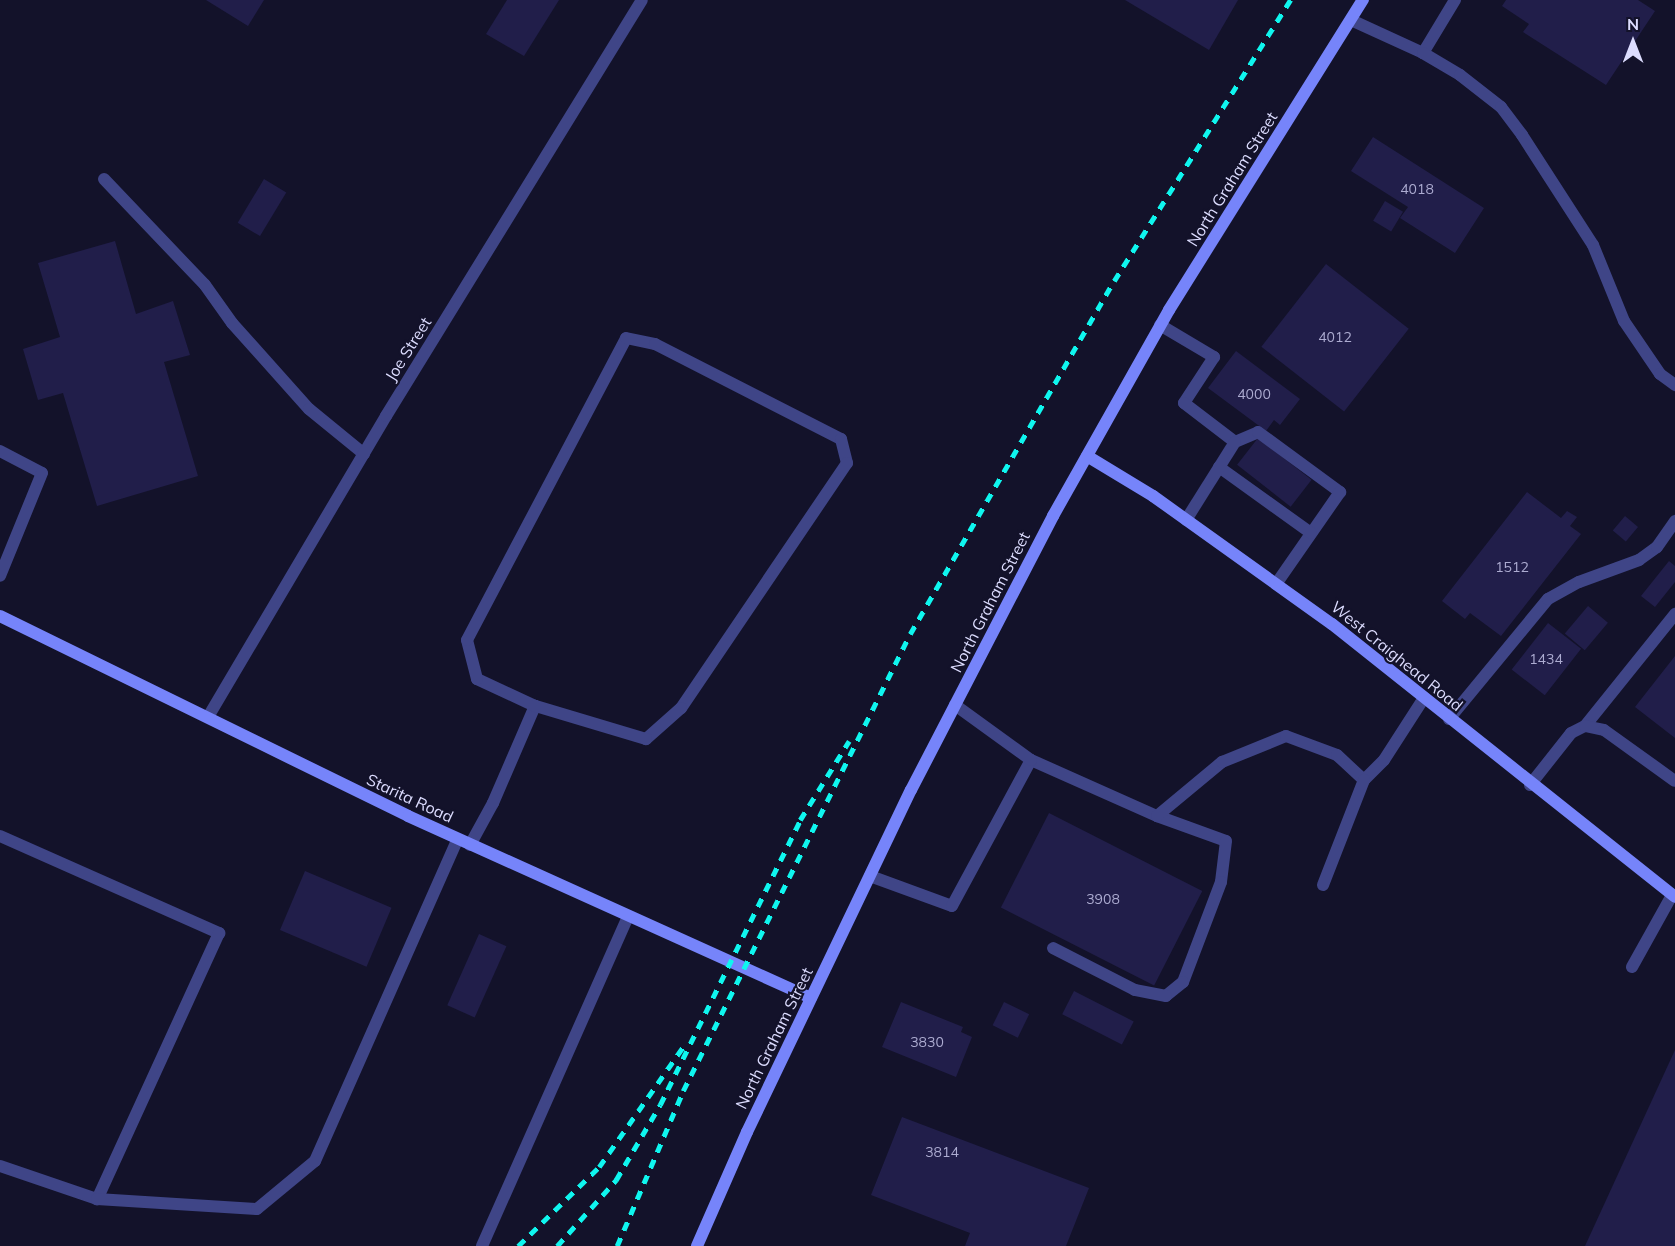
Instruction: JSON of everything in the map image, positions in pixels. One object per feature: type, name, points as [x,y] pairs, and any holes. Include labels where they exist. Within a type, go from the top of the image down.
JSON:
[{"type":"street","name":"Joe Street","points":[[208,717],[364,454],[642,0]]},
{"type":"street","name":"North Graham Street","points":[[697,1246],[870,876],[955,705],[1087,456],[1160,326],[1363,0]]},
{"type":"street","points":[[1423,53],[1455,0]]},
{"type":"street","points":[[1351,20],[1423,53],[1468,81],[1501,107],[1556,183],[1593,244],[1624,321],[1660,374],[1675,385]]},
{"type":"street","points":[[104,179],[205,285],[232,323],[309,409],[364,454]]},
{"type":"street","points":[[1160,326],[1214,357],[1184,403],[1235,442]]},
{"type":"street","points":[[626,338],[655,344],[841,439],[847,463],[681,708],[646,739],[536,706],[477,679],[468,640],[626,338]]},
{"type":"street","points":[[1186,520],[1235,442],[1258,432],[1287,457],[1340,492],[1276,584]]},
{"type":"street","points":[[0,451],[42,473],[0,576]]},
{"type":"street","name":"West Craighead Road","points":[[1087,456],[1186,520],[1276,584],[1674,896]]},
{"type":"street","points":[[1219,467],[1261,491],[1311,533]]},
{"type":"street","points":[[1449,719],[1548,599],[1579,582],[1639,560],[1657,547],[1675,521]]},
{"type":"street","points":[[1530,785],[1571,733],[1585,726],[1675,614]]},
{"type":"street","name":"Starita Road","points":[[0,616],[470,845],[811,998]]},
{"type":"street","points":[[1323,885],[1364,780],[1384,760],[1424,698]]},
{"type":"street","points":[[955,705],[1031,760],[1157,816],[1226,841],[1221,882],[1183,982],[1166,996],[1135,990],[1053,948]]},
{"type":"street","points":[[470,845],[493,803],[536,706]]},
{"type":"street","points":[[1585,726],[1604,730],[1675,781]]},
{"type":"street","points":[[1157,816],[1222,762],[1286,736],[1337,755],[1364,780]]},
{"type":"street","points":[[870,876],[952,906],[1031,760]]},
{"type":"street","points":[[0,836],[219,933],[97,1199]]},
{"type":"street","points":[[0,1166],[97,1199],[256,1209],[315,1161],[458,839]]},
{"type":"street","points":[[1632,966],[1674,896]]},
{"type":"street","points":[[482,1246],[628,916]]},
{"type":"building","points":[[206,0],[264,0],[248,26]]},
{"type":"building","points":[[507,0],[559,0],[524,56],[486,34]]},
{"type":"building","points":[[1125,0],[1238,0],[1209,50]]},
{"type":"building","points":[[1506,0],[1638,0],[1655,11],[1606,85],[1523,32],[1529,24],[1502,6]]},
{"type":"building","points":[[1373,137],[1484,208],[1455,253],[1400,218],[1408,207],[1351,171]]},
{"type":"building","points":[[264,179],[286,192],[260,236],[238,223]]},
{"type":"building","points":[[1385,201],[1403,212],[1391,232],[1373,221]]},
{"type":"building","points":[[115,241],[136,314],[173,301],[190,355],[164,362],[198,476],[97,506],[63,393],[38,400],[23,349],[60,337],[38,263]]},
{"type":"building","points":[[1326,264],[1409,329],[1344,411],[1261,347]]},
{"type":"building","points":[[1236,351],[1300,399],[1280,425],[1274,420],[1266,431],[1208,388]]},
{"type":"building","points":[[1258,438],[1312,480],[1291,507],[1237,465]]},
{"type":"building","points":[[1527,492],[1561,518],[1567,511],[1577,517],[1570,526],[1581,534],[1501,636],[1470,613],[1465,619],[1442,601]]},
{"type":"building","points":[[1625,516],[1638,527],[1626,541],[1613,531]]},
{"type":"building","points":[[1669,561],[1675,566],[1675,582],[1655,607],[1641,596]]},
{"type":"building","points":[[1588,606],[1608,623],[1585,650],[1565,634]]},
{"type":"building","points":[[1548,623],[1581,649],[1545,695],[1512,669]]},
{"type":"building","points":[[1675,656],[1675,738],[1635,707]]},
{"type":"building","points":[[1049,813],[1202,891],[1154,986],[1001,907]]},
{"type":"building","points":[[305,871],[392,908],[367,967],[280,930]]},
{"type":"building","points":[[479,934],[506,946],[475,1017],[447,1005]]},
{"type":"building","points":[[1074,991],[1134,1021],[1122,1045],[1062,1014]]},
{"type":"building","points":[[901,1002],[963,1027],[961,1032],[972,1037],[956,1077],[882,1047]]},
{"type":"building","points":[[1004,1002],[1029,1014],[1018,1038],[993,1025]]},
{"type":"building","points":[[1675,1050],[1675,1246],[1585,1246]]},
{"type":"building","points":[[902,1117],[1089,1188],[1066,1246],[965,1246],[970,1233],[871,1195]]},
{"type":"railway","points":[[617,1246],[683,1091],[910,634],[1114,281],[1290,0]]},
{"type":"railway","points":[[557,1246],[616,1180],[660,1105],[800,820],[849,741]]},
{"type":"railway","points":[[518,1246],[599,1167],[683,1047]]}]
